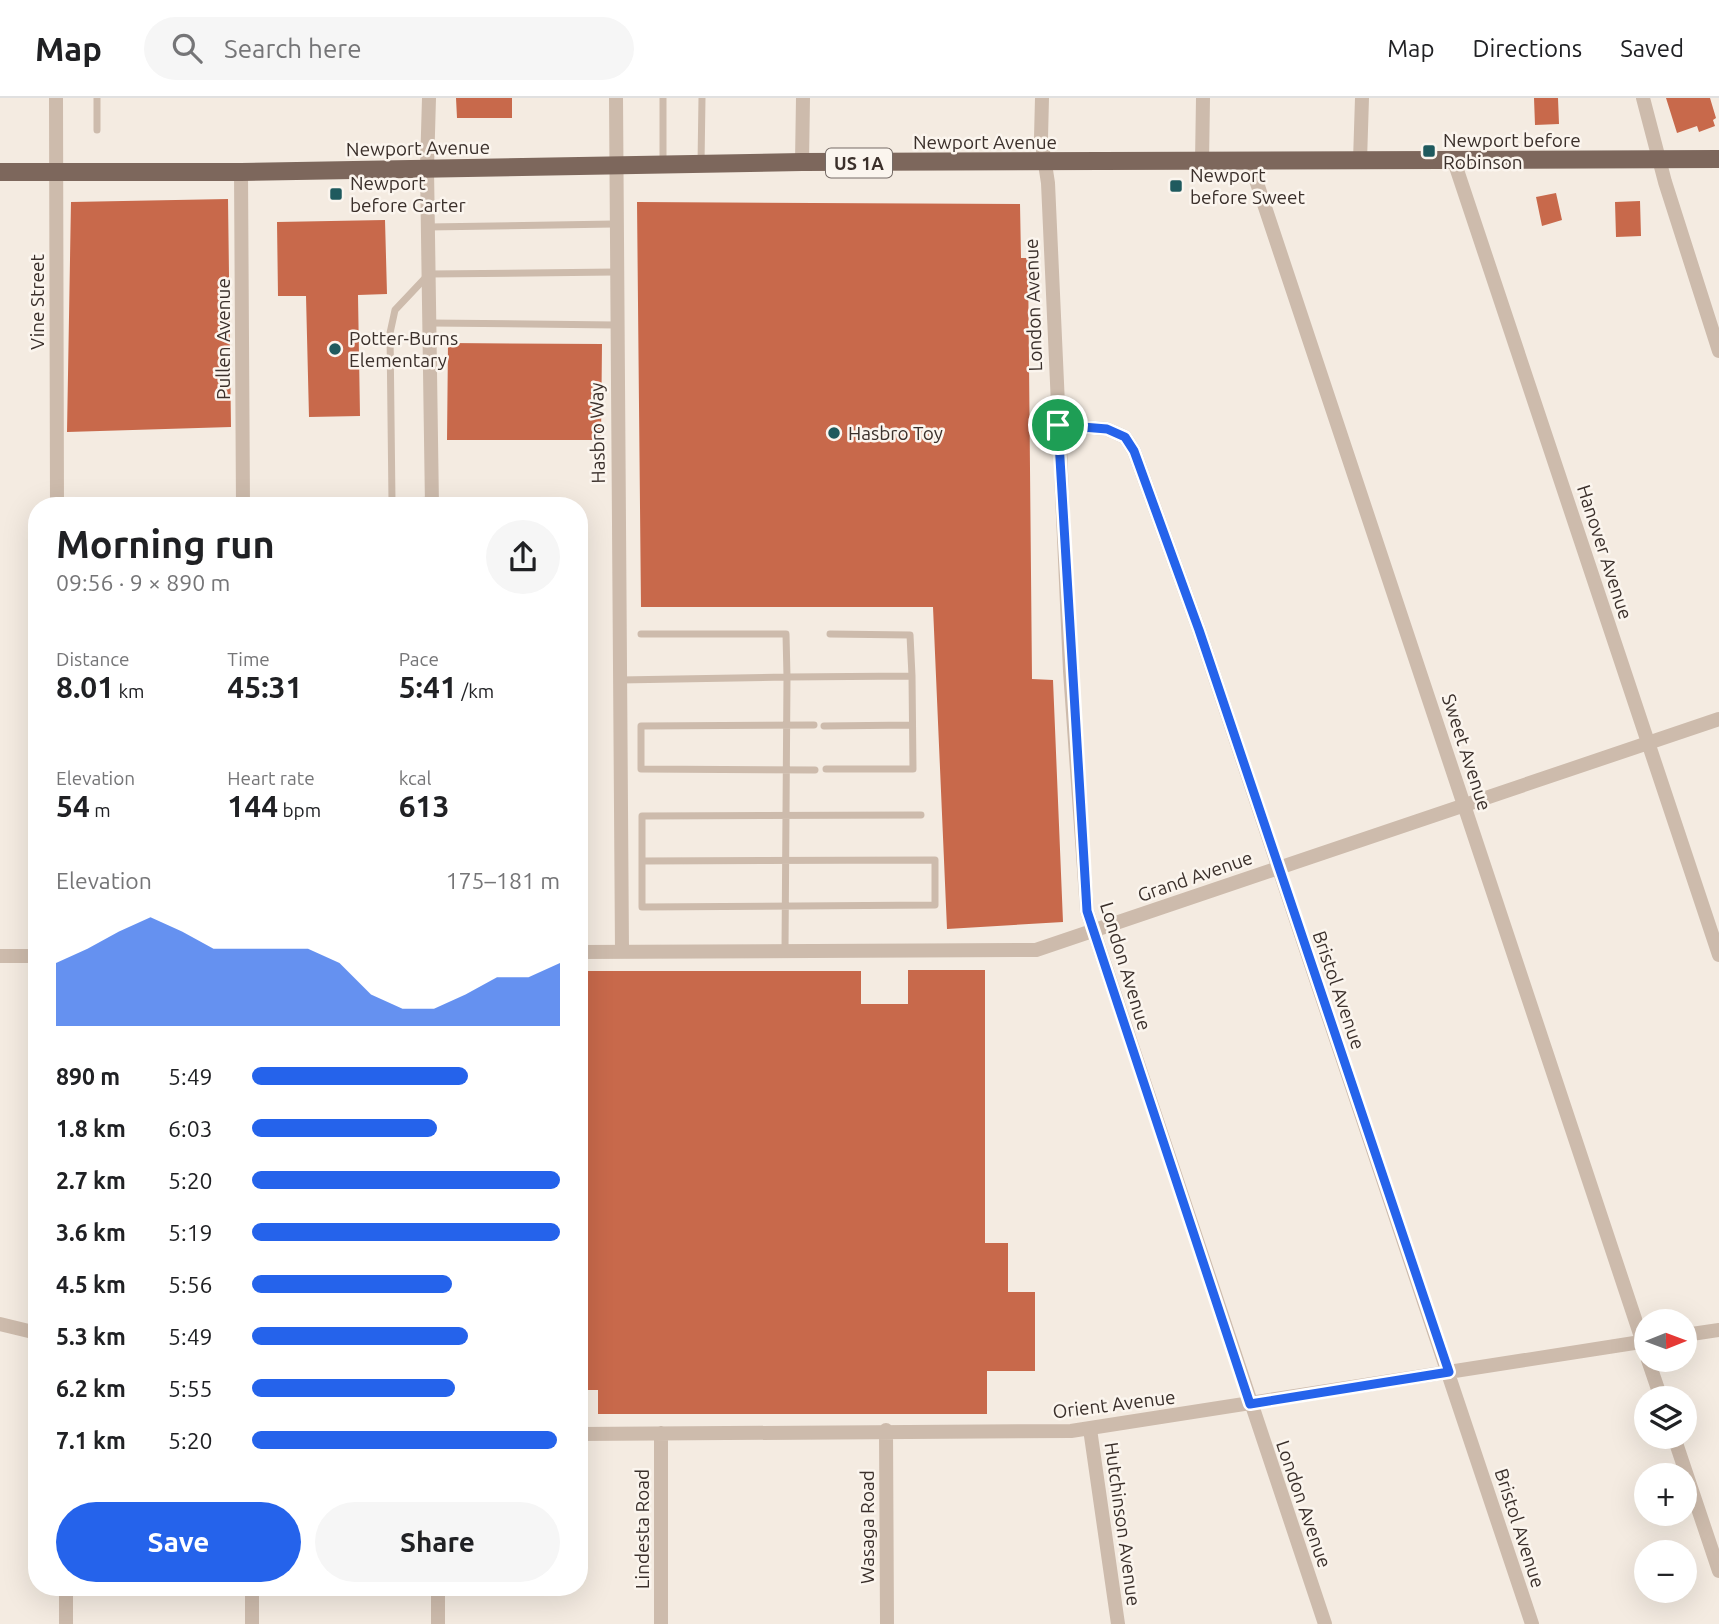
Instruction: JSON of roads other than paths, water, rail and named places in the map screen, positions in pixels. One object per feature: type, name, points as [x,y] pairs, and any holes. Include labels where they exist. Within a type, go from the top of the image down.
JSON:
[{"type":"main road","name":"Newport Avenue","points":[[0,172],[241,172],[802,162],[1719,159]]},
{"type":"street","name":"Vine Street","points":[[56,98],[57,497]]},
{"type":"street","points":[[429,98],[427,168],[432,497]]},
{"type":"street","name":"Hasbro Way","points":[[616,98],[614,225],[622,951]]},
{"type":"street","points":[[802,162],[803,98]]},
{"type":"street","name":"London Avenue","points":[[1042,98],[1041,138],[1045,163],[1074,724],[1087,911],[1091,931],[1325,1624]]},
{"type":"street","points":[[1202,162],[1203,98]]},
{"type":"street","points":[[1360,161],[1362,98]]},
{"type":"street","points":[[1643,98],[1662,160],[1665,182],[1719,351]]},
{"type":"street","name":"Hanover Avenue","points":[[1454,161],[1719,955]]},
{"type":"street","name":"Sweet Avenue","points":[[1250,162],[1634,1313]]},
{"type":"street","name":"Pullen Avenue","points":[[241,172],[243,497]]},
{"type":"street","name":"Bristol Avenue","points":[[1058,425],[1107,429],[1125,437],[1134,451],[1199,630],[1532,1624]]},
{"type":"street","name":"Grand Avenue","points":[[588,952],[1036,950],[1719,719]]},
{"type":"street","points":[[0,956],[28,956]]},
{"type":"street","points":[[0,1324],[28,1331]]},
{"type":"street","points":[[1698,1333],[1719,1330]]},
{"type":"street","name":"Orient Avenue","points":[[588,1434],[886,1430],[1071,1431],[1449,1372],[1634,1347]]},
{"type":"street","name":"Hutchinson Avenue","points":[[1090,1429],[1118,1624]]},
{"type":"street","name":"Wasaga Road","points":[[886,1430],[887,1624]]},
{"type":"street","name":"Lindesta Road","points":[[661,1433],[661,1624]]},
{"type":"street","points":[[1678,1449],[1719,1571]]},
{"type":"street","points":[[66,1596],[66,1624]]},
{"type":"street","points":[[252,1596],[252,1624]]},
{"type":"street","points":[[438,1596],[438,1624]]},
{"type":"lane","points":[[97,98],[97,130]]},
{"type":"lane","points":[[663,98],[663,165]]},
{"type":"lane","points":[[701,165],[702,98]]},
{"type":"lane","points":[[428,227],[614,225]]},
{"type":"lane","points":[[392,497],[392,319],[400,304],[429,274],[615,272]]},
{"type":"lane","points":[[430,323],[615,325]]},
{"type":"lane","points":[[640,634],[786,634],[788,770],[785,951]]},
{"type":"lane","points":[[826,769],[913,769],[910,635],[830,634]]},
{"type":"lane","points":[[619,680],[912,676]]},
{"type":"lane","points":[[824,726],[912,724]]},
{"type":"lane","points":[[814,725],[641,726],[641,769],[815,770]]},
{"type":"lane","points":[[642,861],[935,860],[935,905],[642,907],[642,861],[642,816],[921,815]]},
{"type":"place","name":"Newport before Robinson","points":[[1429,151]]},
{"type":"place","name":"Newport before Sweet","points":[[1176,186]]},
{"type":"place","name":"Newport before Carter","points":[[336,194]]},
{"type":"place","name":"Potter-Burns Elementary","points":[[335,349]]},
{"type":"place","name":"Hasbro Toy","points":[[834,433]]}]
